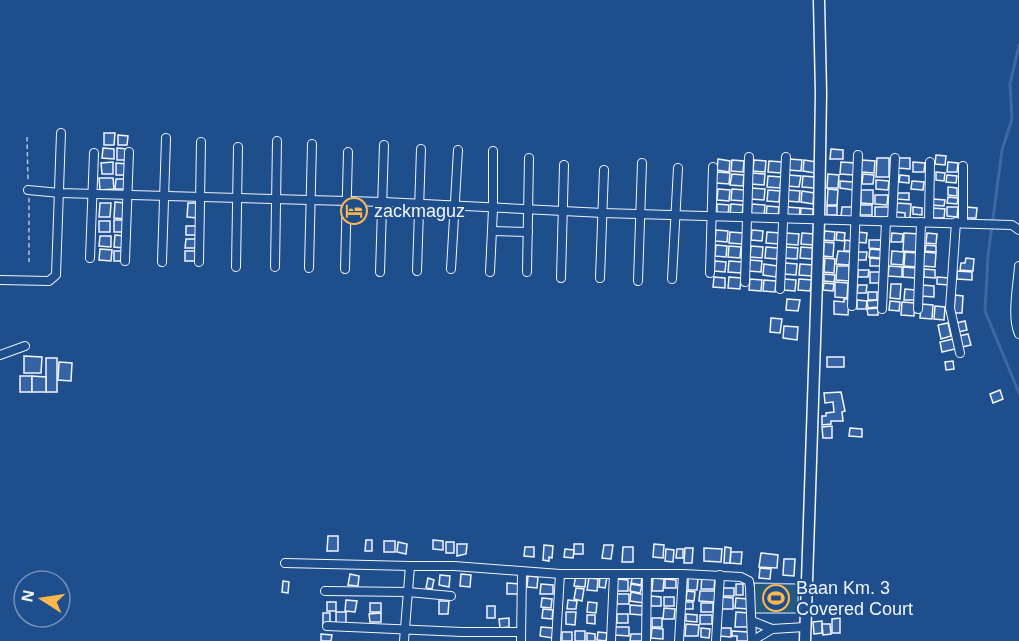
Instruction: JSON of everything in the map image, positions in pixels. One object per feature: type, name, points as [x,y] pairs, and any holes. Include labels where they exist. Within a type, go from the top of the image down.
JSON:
[{"type":"street","points":[[805,641],[819,220],[821,93],[819,0]]},
{"type":"street","points":[[0,280],[53,280],[58,268],[61,134]]},
{"type":"street","points":[[162,262],[166,138]]},
{"type":"street","points":[[275,267],[277,141]]},
{"type":"street","points":[[199,262],[201,142]]},
{"type":"street","points":[[309,268],[312,144]]},
{"type":"street","points":[[380,272],[384,145]]},
{"type":"street","points":[[236,267],[238,147]]},
{"type":"street","points":[[417,271],[421,149]]},
{"type":"street","points":[[451,269],[458,150]]},
{"type":"street","points":[[489,272],[493,209],[493,151]]},
{"type":"street","points":[[125,261],[129,152]]},
{"type":"street","points":[[345,269],[348,152]]},
{"type":"street","points":[[90,258],[94,153]]},
{"type":"street","points":[[852,306],[858,155]]},
{"type":"street","points":[[745,282],[748,157]]},
{"type":"street","points":[[780,289],[786,157]]},
{"type":"street","points":[[527,272],[529,158]]},
{"type":"street","points":[[882,309],[895,158]]},
{"type":"street","points":[[918,309],[930,162]]},
{"type":"street","points":[[638,281],[642,163]]},
{"type":"street","points":[[561,278],[564,165]]},
{"type":"street","points":[[960,353],[950,308],[963,166]]},
{"type":"street","points":[[710,273],[713,167]]},
{"type":"street","points":[[672,279],[678,168]]},
{"type":"street","points":[[600,278],[604,170]]},
{"type":"street","points":[[28,190],[236,199],[384,202],[563,212],[1018,225]]},
{"type":"street","points":[[492,231],[528,232]]},
{"type":"street","points":[[1019,266],[1016,329],[1019,334]]},
{"type":"street","points":[[0,355],[25,346]]},
{"type":"street","points":[[285,564],[454,566],[560,574],[735,576],[749,581],[752,641],[772,629]]},
{"type":"street","points":[[404,641],[410,566]]},
{"type":"street","points":[[327,626],[405,628],[521,637],[522,572]]},
{"type":"street","points":[[556,641],[560,574]]},
{"type":"street","points":[[611,641],[614,574]]},
{"type":"street","points":[[646,641],[647,574]]},
{"type":"street","points":[[679,641],[682,574]]},
{"type":"street","points":[[716,641],[720,575]]},
{"type":"street","points":[[325,591],[408,592],[451,596]]},
{"type":"street","points":[[752,621],[772,629],[805,627]]},
{"type":"shaded area","name":"Baan Km. 3 Covered Court","points":[[754,583],[798,584],[798,613],[754,613]]},
{"type":"building","points":[[104,133],[115,133],[114,145],[104,145]]},
{"type":"building","points":[[118,135],[128,136],[127,145],[118,145]]},
{"type":"building","points":[[103,148],[114,149],[114,159],[102,158]]},
{"type":"building","points":[[117,148],[127,149],[127,160],[117,160]]},
{"type":"building","points":[[831,149],[843,150],[843,159],[830,159]]},
{"type":"building","points":[[936,155],[946,156],[945,165],[935,164]]},
{"type":"building","points":[[877,158],[889,158],[889,177],[876,177]]},
{"type":"building","points":[[899,158],[910,158],[910,169],[898,168]]},
{"type":"building","points":[[718,159],[730,161],[729,172],[717,170]]},
{"type":"building","points":[[789,159],[802,160],[801,171],[788,170]]},
{"type":"building","points":[[732,160],[744,161],[743,172],[731,171]]},
{"type":"building","points":[[754,160],[766,161],[765,172],[753,171]]},
{"type":"building","points":[[804,160],[817,162],[815,173],[803,171]]},
{"type":"building","points":[[862,160],[875,161],[874,173],[861,172]]},
{"type":"building","points":[[769,161],[782,162],[781,173],[768,172]]},
{"type":"building","points":[[113,162],[113,174],[102,174],[101,163]]},
{"type":"building","points":[[841,162],[855,163],[854,175],[840,174]]},
{"type":"building","points":[[913,162],[925,163],[924,172],[913,172]]},
{"type":"building","points":[[948,162],[958,163],[957,172],[947,172]]},
{"type":"building","points":[[116,163],[127,164],[127,175],[116,175]]},
{"type":"building","points":[[717,172],[730,173],[729,184],[716,183]]},
{"type":"building","points":[[936,172],[945,173],[944,181],[936,180]]},
{"type":"building","points":[[752,173],[765,174],[764,185],[751,184]]},
{"type":"building","points":[[732,174],[744,175],[743,186],[730,185]]},
{"type":"building","points":[[828,174],[839,175],[838,188],[827,188]]},
{"type":"building","points":[[863,174],[874,175],[873,184],[862,184]]},
{"type":"building","points":[[788,175],[801,176],[799,187],[787,186]]},
{"type":"building","points":[[900,175],[909,176],[909,183],[899,182]]},
{"type":"building","points":[[947,175],[957,176],[956,183],[946,182]]},
{"type":"building","points":[[768,176],[781,177],[780,188],[767,187]]},
{"type":"building","points":[[803,176],[815,177],[814,188],[802,187]]},
{"type":"building","points":[[99,178],[113,178],[114,189],[100,190]]},
{"type":"building","points":[[116,179],[127,179],[126,189],[115,189]]},
{"type":"building","points":[[876,180],[889,181],[888,190],[876,189]]},
{"type":"building","points":[[840,181],[853,182],[853,190],[840,188]]},
{"type":"building","points":[[912,181],[924,182],[923,190],[911,189]]},
{"type":"building","points":[[948,187],[957,188],[957,196],[948,195]]},
{"type":"building","points":[[752,188],[765,189],[764,200],[751,199]]},
{"type":"building","points":[[718,189],[730,190],[729,201],[717,200]]},
{"type":"building","points":[[732,189],[745,190],[744,201],[731,200]]},
{"type":"building","points":[[828,189],[838,190],[837,205],[827,205]]},
{"type":"building","points":[[768,190],[780,191],[779,202],[767,201]]},
{"type":"building","points":[[787,190],[800,191],[799,202],[786,201]]},
{"type":"building","points":[[861,190],[873,190],[873,204],[861,203]]},
{"type":"building","points":[[802,191],[814,193],[813,204],[801,202]]},
{"type":"building","points":[[898,193],[909,193],[909,200],[897,199]]},
{"type":"building","points":[[875,195],[888,195],[887,205],[875,204]]},
{"type":"building","points":[[948,197],[958,198],[957,204],[947,203]]},
{"type":"building","points":[[933,199],[945,200],[944,206],[932,205]]},
{"type":"building","points":[[115,202],[125,203],[125,219],[114,218]]},
{"type":"building","points":[[100,203],[111,203],[110,217],[99,217]]},
{"type":"building","points":[[188,203],[199,203],[198,218],[187,217]]},
{"type":"building","points":[[897,203],[911,204],[910,219],[905,218],[905,213],[896,212]]},
{"type":"building","points":[[717,204],[729,205],[728,215],[717,214]]},
{"type":"building","points":[[731,204],[743,205],[742,216],[730,215]]},
{"type":"building","points":[[752,204],[765,205],[764,216],[751,215]]},
{"type":"building","points":[[860,205],[872,205],[872,215],[860,215]]},
{"type":"building","points":[[767,206],[779,207],[778,218],[766,217]]},
{"type":"building","points":[[827,206],[837,206],[837,215],[827,215]]},
{"type":"building","points":[[787,207],[800,208],[799,219],[786,218]]},
{"type":"building","points":[[842,207],[853,207],[852,217],[841,217]]},
{"type":"building","points":[[875,207],[890,207],[890,217],[875,217]]},
{"type":"building","points":[[913,207],[922,208],[922,215],[913,214]]},
{"type":"building","points":[[947,207],[958,207],[957,217],[947,216]]},
{"type":"building","points":[[966,207],[977,208],[976,218],[965,218]]},
{"type":"building","points":[[801,208],[813,209],[813,220],[800,219]]},
{"type":"building","points":[[933,208],[945,209],[944,218],[932,218]]},
{"type":"building","points":[[114,220],[125,220],[124,232],[114,232]]},
{"type":"building","points":[[99,221],[110,221],[110,232],[99,232]]},
{"type":"building","points":[[186,226],[197,226],[197,235],[186,235]]},
{"type":"building","points":[[716,230],[728,231],[727,242],[715,241]]},
{"type":"building","points":[[752,230],[763,231],[762,241],[751,240]]},
{"type":"building","points":[[825,231],[835,232],[834,241],[823,240]]},
{"type":"building","points":[[730,232],[743,233],[742,244],[729,243]]},
{"type":"building","points":[[767,232],[780,233],[779,244],[766,243]]},
{"type":"building","points":[[837,232],[845,233],[844,241],[836,240]]},
{"type":"building","points":[[857,232],[867,233],[866,243],[856,242]]},
{"type":"building","points":[[786,233],[799,234],[798,245],[785,244]]},
{"type":"building","points":[[802,233],[814,234],[813,245],[801,244]]},
{"type":"building","points":[[892,233],[903,234],[902,242],[891,242]]},
{"type":"building","points":[[904,233],[919,234],[917,252],[903,251]]},
{"type":"building","points":[[927,233],[937,234],[936,244],[926,243]]},
{"type":"building","points":[[115,235],[124,236],[123,248],[114,247]]},
{"type":"building","points":[[100,236],[111,236],[111,247],[99,246]]},
{"type":"building","points":[[186,239],[196,239],[196,248],[185,248]]},
{"type":"building","points":[[845,240],[851,241],[851,251],[844,251]]},
{"type":"building","points":[[869,240],[882,240],[881,249],[869,248]]},
{"type":"building","points":[[824,242],[834,243],[833,257],[823,256]]},
{"type":"building","points":[[716,245],[727,246],[726,257],[715,256]]},
{"type":"building","points":[[926,245],[936,246],[936,252],[925,251]]},
{"type":"building","points":[[729,246],[741,247],[740,258],[728,257]]},
{"type":"building","points":[[751,246],[763,247],[762,258],[750,257]]},
{"type":"building","points":[[766,247],[778,248],[777,259],[765,258]]},
{"type":"building","points":[[785,247],[798,248],[797,259],[784,258]]},
{"type":"building","points":[[801,247],[813,248],[812,259],[800,258]]},
{"type":"building","points":[[100,249],[112,250],[111,261],[99,260]]},
{"type":"building","points":[[870,249],[881,250],[881,258],[869,257]]},
{"type":"building","points":[[114,251],[124,251],[123,261],[114,261]]},
{"type":"building","points":[[185,251],[196,251],[196,261],[185,261]]},
{"type":"building","points":[[838,251],[851,252],[849,265],[836,264]]},
{"type":"building","points":[[892,251],[904,252],[903,265],[891,264]]},
{"type":"building","points":[[856,252],[867,252],[866,260],[856,260]]},
{"type":"building","points":[[905,252],[917,253],[916,267],[904,266]]},
{"type":"building","points":[[924,252],[936,253],[935,267],[923,266]]},
{"type":"building","points":[[825,258],[835,259],[834,273],[824,272]]},
{"type":"building","points":[[870,258],[881,259],[880,266],[870,266]]},
{"type":"building","points":[[966,258],[974,259],[973,271],[960,270],[961,263],[965,263]]},
{"type":"building","points":[[750,260],[762,261],[761,272],[749,271]]},
{"type":"building","points":[[715,261],[726,262],[725,272],[714,271]]},
{"type":"building","points":[[729,261],[742,262],[741,273],[728,272]]},
{"type":"building","points":[[785,263],[797,264],[796,275],[784,274]]},
{"type":"building","points":[[764,264],[777,266],[776,277],[763,275]]},
{"type":"building","points":[[800,264],[813,265],[812,276],[799,275]]},
{"type":"building","points":[[837,266],[849,266],[849,281],[836,280]]},
{"type":"building","points":[[889,266],[902,267],[902,277],[888,276]]},
{"type":"building","points":[[903,267],[916,268],[916,278],[903,277]]},
{"type":"building","points":[[924,269],[935,270],[935,278],[924,277]]},
{"type":"building","points":[[858,270],[869,270],[868,277],[858,277]]},
{"type":"building","points":[[957,271],[972,272],[972,280],[957,279]]},
{"type":"building","points":[[870,272],[880,272],[879,283],[870,283]]},
{"type":"building","points":[[824,274],[835,275],[834,282],[824,281]]},
{"type":"building","points":[[714,277],[725,278],[725,288],[713,287]]},
{"type":"building","points":[[729,277],[741,278],[740,289],[728,288]]},
{"type":"building","points":[[937,277],[949,278],[948,285],[937,284]]},
{"type":"building","points":[[750,279],[762,280],[761,291],[749,290]]},
{"type":"building","points":[[784,279],[796,280],[795,291],[783,290]]},
{"type":"building","points":[[799,279],[812,280],[810,291],[798,290]]},
{"type":"building","points":[[764,280],[776,281],[775,292],[763,291]]},
{"type":"building","points":[[835,282],[848,283],[847,298],[835,297]]},
{"type":"building","points":[[824,283],[834,284],[833,291],[823,290]]},
{"type":"building","points":[[891,284],[901,284],[900,299],[890,298]]},
{"type":"building","points":[[858,285],[867,285],[866,293],[857,293]]},
{"type":"building","points":[[922,285],[934,286],[934,297],[921,296]]},
{"type":"building","points":[[905,289],[915,290],[915,300],[904,300]]},
{"type":"building","points":[[868,292],[877,292],[877,300],[868,300]]},
{"type":"building","points":[[955,295],[963,296],[962,313],[954,313]]},
{"type":"building","points":[[787,299],[800,300],[798,311],[786,310]]},
{"type":"building","points":[[844,299],[849,299],[848,315],[834,314],[834,301],[844,302]]},
{"type":"building","points":[[857,300],[867,301],[866,309],[857,309]]},
{"type":"building","points":[[878,300],[878,307],[868,308],[867,301]]},
{"type":"building","points":[[890,301],[900,302],[899,311],[889,310]]},
{"type":"building","points":[[902,302],[915,303],[914,316],[901,315]]},
{"type":"building","points":[[921,304],[933,305],[932,319],[920,318]]},
{"type":"building","points":[[935,306],[945,307],[944,320],[934,319]]},
{"type":"building","points":[[878,308],[878,315],[868,315],[867,309]]},
{"type":"building","points":[[771,318],[782,319],[780,333],[770,332]]},
{"type":"building","points":[[965,321],[967,330],[958,332],[956,323]]},
{"type":"building","points":[[948,323],[951,336],[941,339],[938,325]]},
{"type":"building","points":[[784,326],[798,327],[797,340],[783,338]]},
{"type":"building","points":[[968,334],[971,345],[962,347],[959,336]]},
{"type":"building","points":[[953,339],[955,349],[942,352],[940,342]]},
{"type":"building","points":[[24,356],[42,357],[41,373],[24,373]]},
{"type":"building","points":[[827,357],[844,357],[844,367],[827,367]]},
{"type":"building","points":[[46,358],[57,358],[57,392],[46,392]]},
{"type":"building","points":[[953,361],[954,369],[946,370],[945,362]]},
{"type":"building","points":[[59,362],[72,363],[71,381],[58,380]]},
{"type":"building","points":[[20,376],[32,376],[32,392],[20,392]]},
{"type":"building","points":[[32,376],[46,377],[46,392],[32,392]]},
{"type":"building","points":[[1000,390],[1003,399],[993,403],[990,394]]},
{"type":"building","points":[[841,392],[845,411],[842,412],[843,421],[831,421],[831,424],[822,425],[822,416],[834,412],[833,402],[825,403],[824,393]]},
{"type":"building","points":[[832,426],[832,438],[823,438],[822,427]]},
{"type":"building","points":[[850,428],[862,429],[862,437],[849,436]]},
{"type":"building","points":[[328,536],[338,536],[338,551],[327,551]]},
{"type":"building","points":[[366,540],[372,540],[372,551],[365,551]]},
{"type":"building","points":[[433,540],[443,541],[443,550],[433,549]]},
{"type":"building","points":[[384,541],[395,541],[395,552],[384,552]]},
{"type":"building","points":[[398,542],[407,544],[406,554],[397,552]]},
{"type":"building","points":[[446,542],[454,542],[454,553],[446,553]]},
{"type":"building","points":[[457,544],[467,544],[466,554],[457,556]]},
{"type":"building","points":[[574,544],[583,544],[583,554],[574,554]]},
{"type":"building","points":[[654,544],[664,545],[663,558],[653,557]]},
{"type":"building","points":[[544,545],[553,546],[552,558],[549,557],[549,561],[543,560]]},
{"type":"building","points":[[604,545],[613,545],[611,559],[602,558]]},
{"type":"building","points":[[525,547],[534,547],[534,557],[524,556]]},
{"type":"building","points":[[623,547],[633,547],[633,562],[622,562]]},
{"type":"building","points":[[725,547],[731,548],[730,563],[724,563]]},
{"type":"building","points":[[685,548],[693,548],[692,563],[684,563]]},
{"type":"building","points":[[704,548],[722,549],[721,562],[704,561]]},
{"type":"building","points":[[565,549],[574,550],[573,558],[564,557]]},
{"type":"building","points":[[666,549],[674,550],[673,562],[665,561]]},
{"type":"building","points":[[677,549],[683,549],[683,558],[676,558]]},
{"type":"building","points":[[731,552],[742,552],[741,564],[730,563]]},
{"type":"building","points":[[761,553],[778,555],[777,568],[759,567]]},
{"type":"building","points":[[784,559],[795,559],[794,576],[783,575]]},
{"type":"building","points":[[760,568],[771,569],[770,579],[759,578]]},
{"type":"building","points":[[350,574],[359,576],[358,586],[348,585]]},
{"type":"building","points":[[461,574],[471,575],[470,587],[460,586]]},
{"type":"building","points":[[576,574],[586,575],[585,587],[574,586]]},
{"type":"building","points":[[440,575],[450,576],[449,587],[439,585]]},
{"type":"building","points":[[633,575],[642,577],[641,585],[631,583]]},
{"type":"building","points":[[702,575],[715,579],[714,589],[701,589]]},
{"type":"building","points":[[528,576],[538,577],[537,588],[527,587]]},
{"type":"building","points":[[600,576],[607,577],[605,588],[599,587]]},
{"type":"building","points":[[428,578],[434,580],[432,589],[426,588]]},
{"type":"building","points":[[589,578],[598,579],[597,591],[587,590]]},
{"type":"building","points":[[653,578],[664,579],[663,591],[652,591]]},
{"type":"building","points":[[688,578],[698,578],[697,590],[688,590]]},
{"type":"building","points":[[616,579],[628,580],[628,591],[616,591]]},
{"type":"building","points":[[665,579],[676,580],[676,588],[665,588]]},
{"type":"building","points":[[283,581],[289,582],[288,593],[282,592]]},
{"type":"building","points":[[507,583],[519,584],[518,594],[507,594]]},
{"type":"building","points":[[541,584],[553,585],[553,594],[540,594]]},
{"type":"building","points":[[631,584],[642,586],[640,593],[630,591]]},
{"type":"building","points":[[736,584],[743,584],[743,595],[736,595]]},
{"type":"building","points":[[576,588],[584,589],[582,601],[574,599]]},
{"type":"building","points":[[723,588],[734,588],[734,596],[723,596]]},
{"type":"building","points":[[687,591],[695,592],[694,601],[686,600]]},
{"type":"building","points":[[700,591],[715,591],[715,602],[699,601]]},
{"type":"building","points":[[631,592],[645,595],[644,603],[630,601]]},
{"type":"building","points":[[617,594],[629,594],[629,604],[617,604]]},
{"type":"building","points":[[651,596],[661,597],[661,606],[651,606]]},
{"type":"building","points":[[664,597],[674,597],[674,606],[664,606]]},
{"type":"building","points":[[722,597],[733,598],[733,609],[722,609]]},
{"type":"building","points":[[542,598],[552,599],[551,608],[541,607]]},
{"type":"building","points":[[736,598],[748,599],[748,609],[735,608]]},
{"type":"building","points":[[346,600],[357,601],[355,612],[345,611]]},
{"type":"building","points":[[568,600],[577,601],[576,609],[567,609]]},
{"type":"building","points":[[439,601],[449,601],[448,614],[439,614]]},
{"type":"building","points":[[327,602],[336,602],[336,611],[327,611]]},
{"type":"building","points":[[588,602],[597,603],[596,613],[587,612]]},
{"type":"building","points":[[685,602],[693,602],[693,609],[684,609]]},
{"type":"building","points":[[370,603],[381,603],[381,612],[370,612]]},
{"type":"building","points":[[701,603],[713,603],[713,612],[701,612]]},
{"type":"building","points":[[630,605],[643,606],[642,615],[630,614]]},
{"type":"building","points":[[487,606],[495,606],[495,618],[487,618]]},
{"type":"building","points":[[664,608],[675,609],[674,619],[663,619]]},
{"type":"building","points":[[543,609],[553,610],[552,619],[542,618]]},
{"type":"building","points":[[336,612],[346,612],[346,624],[336,624]]},
{"type":"building","points":[[566,612],[576,612],[575,625],[566,624]]},
{"type":"building","points":[[736,612],[749,613],[748,627],[735,627]]},
{"type":"building","points":[[323,613],[330,613],[330,624],[323,624]]},
{"type":"building","points":[[381,613],[381,622],[370,622],[369,614]]},
{"type":"building","points":[[617,614],[628,614],[628,623],[617,623]]},
{"type":"building","points":[[686,614],[697,615],[697,622],[686,621]]},
{"type":"building","points":[[587,615],[595,615],[595,624],[587,623]]},
{"type":"building","points":[[700,615],[712,615],[712,624],[700,624]]},
{"type":"building","points":[[509,618],[509,627],[500,628],[499,619]]},
{"type":"building","points":[[652,618],[662,618],[662,627],[652,627]]},
{"type":"building","points":[[840,618],[840,633],[832,633],[832,619]]},
{"type":"building","points":[[822,621],[822,633],[814,634],[813,622]]},
{"type":"building","points":[[686,624],[699,625],[698,636],[685,636]]},
{"type":"building","points":[[822,624],[830,624],[831,634],[823,635]]},
{"type":"building","points":[[541,627],[553,628],[552,638],[540,636]]},
{"type":"building","points":[[615,627],[629,627],[629,636],[615,635]]},
{"type":"building","points":[[652,628],[663,629],[663,639],[651,638]]},
{"type":"building","points":[[701,628],[710,629],[709,638],[701,637]]},
{"type":"building","points":[[719,628],[731,628],[731,637],[719,636]]},
{"type":"building","points":[[575,631],[585,631],[585,641],[575,641]]},
{"type":"building","points":[[732,631],[748,632],[748,641],[737,641],[737,636],[732,636]]},
{"type":"building","points":[[562,632],[572,632],[572,641],[562,641]]},
{"type":"building","points":[[598,632],[607,633],[606,641],[597,640]]},
{"type":"building","points":[[587,633],[595,634],[595,641],[587,641]]},
{"type":"building","points":[[321,634],[332,635],[331,641],[321,641]]},
{"type":"building","points":[[631,634],[642,634],[642,641],[630,641]]},
{"type":"waterway","points":[[1019,45],[1010,84],[1012,119],[1002,150],[988,256],[985,311],[1019,393]]},
{"type":"place","name":"zackmaguz","points":[[354,211]]},
{"type":"place","name":"Baan Km. 3 Covered Court","points":[[776,598]]}]
